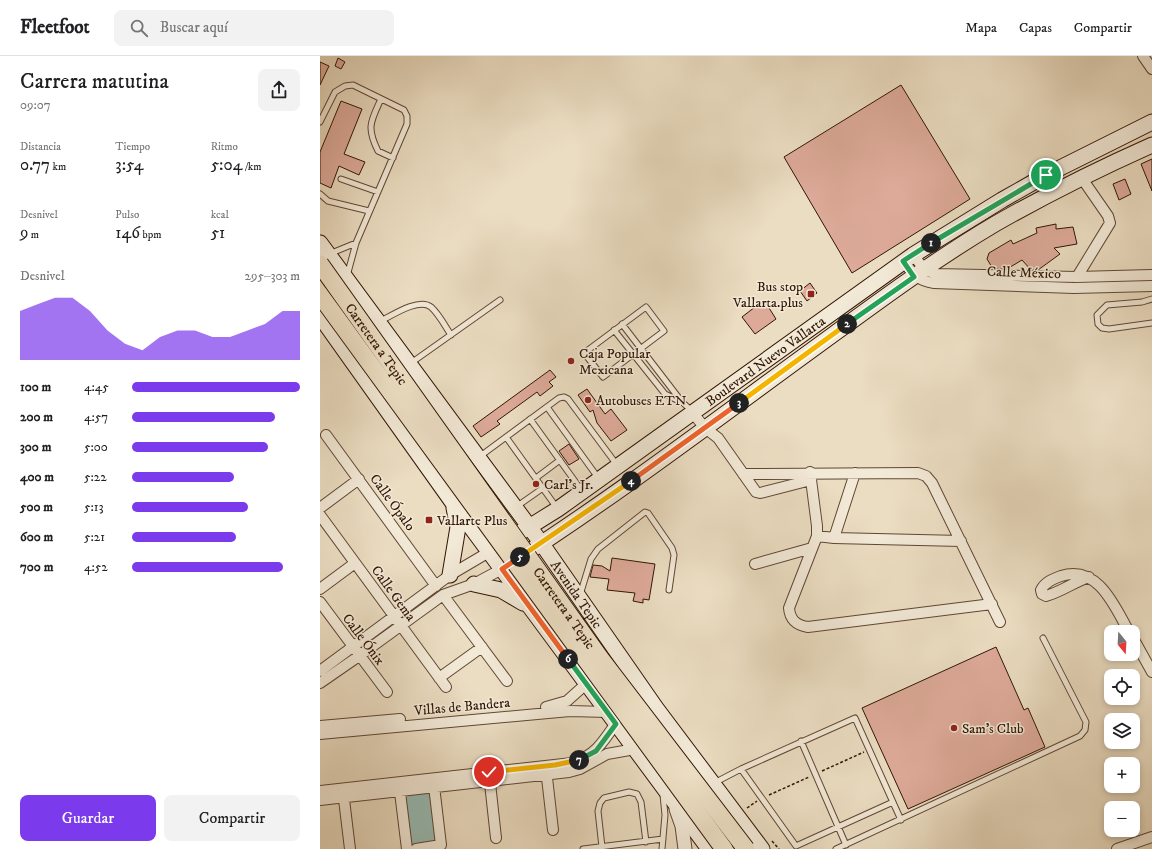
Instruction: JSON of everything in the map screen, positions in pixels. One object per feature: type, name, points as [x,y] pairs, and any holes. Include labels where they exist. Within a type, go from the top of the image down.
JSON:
[{"type":"highway","name":"Carretera a Tepic","points":[[323,254],[600,658],[746,849]]},
{"type":"highway","name":"Carretera a Tepic","points":[[320,295],[724,849]]},
{"type":"main road","name":"Boulevard Nuevo Vallarta","points":[[489,552],[530,527],[600,480],[687,407],[908,258],[995,204],[1046,175],[1152,122]]},
{"type":"main road","name":"Boulevard Nuevo Vallarta","points":[[502,569],[542,544],[920,273],[994,225],[1081,177],[1152,145]]},
{"type":"main road","name":"Avenida Tepic","points":[[323,254],[346,279],[530,527],[656,708],[714,784],[766,843]]},
{"type":"main road","points":[[320,316],[453,503],[709,849]]},
{"type":"main road","points":[[450,576],[458,527],[453,503]]},
{"type":"main road","points":[[517,510],[529,513],[556,510]]},
{"type":"main road","points":[[474,584],[501,590],[529,607]]},
{"type":"street","points":[[1143,56],[1152,69]]},
{"type":"street","points":[[1077,277],[1110,223],[1108,216],[1081,177]]},
{"type":"street","points":[[908,258],[920,273]]},
{"type":"street","name":"Calle México","points":[[920,273],[1077,277],[1152,275]]},
{"type":"street","name":"Calle México","points":[[920,273],[925,282],[934,283],[1074,288],[1152,286]]},
{"type":"street","points":[[687,407],[705,428],[718,438],[752,489],[756,492],[760,493],[810,476]]},
{"type":"street","name":"Calle Ópalo","points":[[326,435],[436,586]]},
{"type":"street","points":[[743,474],[810,476],[855,473],[918,473],[926,476],[932,483],[1000,622]]},
{"type":"street","points":[[834,538],[855,473]]},
{"type":"street","points":[[810,476],[817,536],[789,608],[790,615],[794,622],[800,626],[808,627],[992,604]]},
{"type":"street","points":[[320,508],[359,479]]},
{"type":"street","name":"Calle Gema","points":[[320,514],[400,626],[446,687]]},
{"type":"street","points":[[817,536],[834,538],[961,541]]},
{"type":"street","points":[[755,564],[812,548]]},
{"type":"street","points":[[320,671],[450,576],[489,552]]},
{"type":"street","points":[[320,589],[355,563]]},
{"type":"street","points":[[320,682],[359,656],[443,595],[474,584],[502,569]]},
{"type":"street","points":[[1089,577],[1097,582],[1106,591],[1125,625]]},
{"type":"street","points":[[443,595],[507,681]]},
{"type":"street","name":"Calle Ónix","points":[[320,602],[387,692]]},
{"type":"street","points":[[439,678],[482,647]]},
{"type":"street","points":[[1140,651],[1152,672]]},
{"type":"street","name":"Villas de Bandera","points":[[568,706],[586,684]]},
{"type":"street","name":"Villas de Bandera","points":[[320,734],[400,722],[552,706],[568,706],[611,718]]},
{"type":"street","points":[[599,754],[611,718]]},
{"type":"street","name":"Villas de Bandera","points":[[320,726],[400,722]]},
{"type":"street","points":[[320,800],[343,793],[547,770],[599,754],[635,749]]},
{"type":"street","points":[[547,770],[553,830]]},
{"type":"street","points":[[399,786],[434,786],[489,776]]},
{"type":"street","points":[[489,776],[496,838]]},
{"type":"street","points":[[399,786],[407,849]]},
{"type":"street","points":[[416,849],[441,845],[434,786]]},
{"type":"street","points":[[665,789],[682,826],[685,849]]},
{"type":"street","points":[[320,791],[343,793]]},
{"type":"street","points":[[343,793],[350,849]]},
{"type":"street","points":[[1117,849],[1152,837]]},
{"type":"lane","points":[[320,122],[335,92],[345,86],[353,85],[404,110],[407,116],[408,124],[356,243],[346,279]]},
{"type":"lane","points":[[381,99],[370,123],[370,128],[378,151],[393,158]]},
{"type":"lane","points":[[341,178],[378,192]]},
{"type":"lane","points":[[320,194],[328,201],[369,211]]},
{"type":"lane","points":[[323,254],[356,243]]},
{"type":"lane","points":[[1152,299],[1142,302],[1107,305],[1097,315],[1096,320],[1102,328],[1109,329],[1152,324]]},
{"type":"lane","points":[[409,365],[500,300]]},
{"type":"lane","points":[[378,323],[403,310],[418,304],[425,304],[431,307],[451,335]]},
{"type":"lane","points":[[646,307],[664,331],[603,377],[584,353],[614,330],[646,307]]},
{"type":"lane","points":[[622,324],[687,407]]},
{"type":"lane","points":[[614,330],[665,394],[687,407]]},
{"type":"lane","points":[[478,458],[559,398],[564,397],[568,399],[618,466]]},
{"type":"lane","points":[[547,407],[600,480]]},
{"type":"lane","points":[[530,419],[582,492]]},
{"type":"lane","points":[[506,437],[543,488],[556,510]]},
{"type":"lane","points":[[536,478],[560,460]]},
{"type":"lane","points":[[517,510],[543,488]]},
{"type":"lane","points":[[580,598],[591,559],[598,549],[645,512],[648,512],[672,548],[674,555],[669,590]]},
{"type":"lane","points":[[836,849],[1080,736],[1085,730],[1086,722],[1043,638]]},
{"type":"lane","points":[[714,784],[741,769],[855,718],[901,820]]},
{"type":"lane","points":[[801,741],[846,845]]},
{"type":"lane","points":[[741,769],[796,846],[892,802]]},
{"type":"lane","points":[[662,849],[665,815],[665,789]]},
{"type":"lane","points":[[602,847],[598,811],[600,803],[604,798],[629,792],[637,794],[641,802],[646,842]]},
{"type":"lane","points":[[583,849],[663,839]]},
{"type":"path","points":[[745,809],[762,798],[869,750]]},
{"type":"path","points":[[766,843],[779,849]]},
{"type":"water","points":[[431,792],[438,842],[409,845],[403,796]]},
{"type":"building","points":[[338,58],[345,62],[341,69],[335,66]]},
{"type":"building","points":[[320,62],[329,66],[320,85]]},
{"type":"building","points":[[901,85],[970,199],[852,273],[784,157]]},
{"type":"building","points":[[341,101],[362,109],[344,154],[365,162],[359,175],[339,166],[331,188],[320,183],[320,152]]},
{"type":"building","points":[[1152,159],[1152,191],[1141,164]]},
{"type":"building","points":[[1125,179],[1131,194],[1119,200],[1113,184]]},
{"type":"building","points":[[1056,224],[1056,229],[1073,227],[1077,244],[1054,248],[1060,254],[1038,270],[1031,270],[1022,260],[1007,269],[993,269],[987,259],[989,253],[1011,240],[1013,244],[1037,233],[1036,228]]},
{"type":"building","points":[[810,283],[817,293],[807,301],[800,291]]},
{"type":"building","points":[[764,300],[776,319],[755,334],[742,317]]},
{"type":"building","points":[[550,370],[556,377],[549,382],[553,386],[540,396],[537,392],[497,421],[500,424],[481,437],[473,426]]},
{"type":"building","points":[[587,389],[605,414],[611,409],[627,430],[611,441],[597,423],[593,410],[590,412],[578,395]]},
{"type":"building","points":[[569,444],[579,459],[569,465],[559,451]]},
{"type":"building","points":[[612,558],[655,564],[649,600],[643,599],[643,603],[633,601],[635,593],[607,590],[609,579],[590,577],[593,565],[602,566],[610,571]]},
{"type":"building","name":"Sam's Club","points":[[996,647],[1024,710],[1028,708],[1045,747],[908,809],[862,708]]},
{"type":"place","name":"Bus stop Vallarta.plus","points":[[811,294]]},
{"type":"place","name":"Caja Popular Mexicana","points":[[571,361]]},
{"type":"place","name":"Autobuses ETN","points":[[588,400]]},
{"type":"place","name":"Carl's Jr.","points":[[536,484]]},
{"type":"place","name":"Vallarte Plus","points":[[429,520]]},
{"type":"place","name":"Sam's Club","points":[[954,728]]},
{"type":"route","points":[[489,772],[572,763],[596,751],[616,724],[502,569],[542,544],[630,482],[914,277],[903,261],[1002,200],[1046,175]]}]
